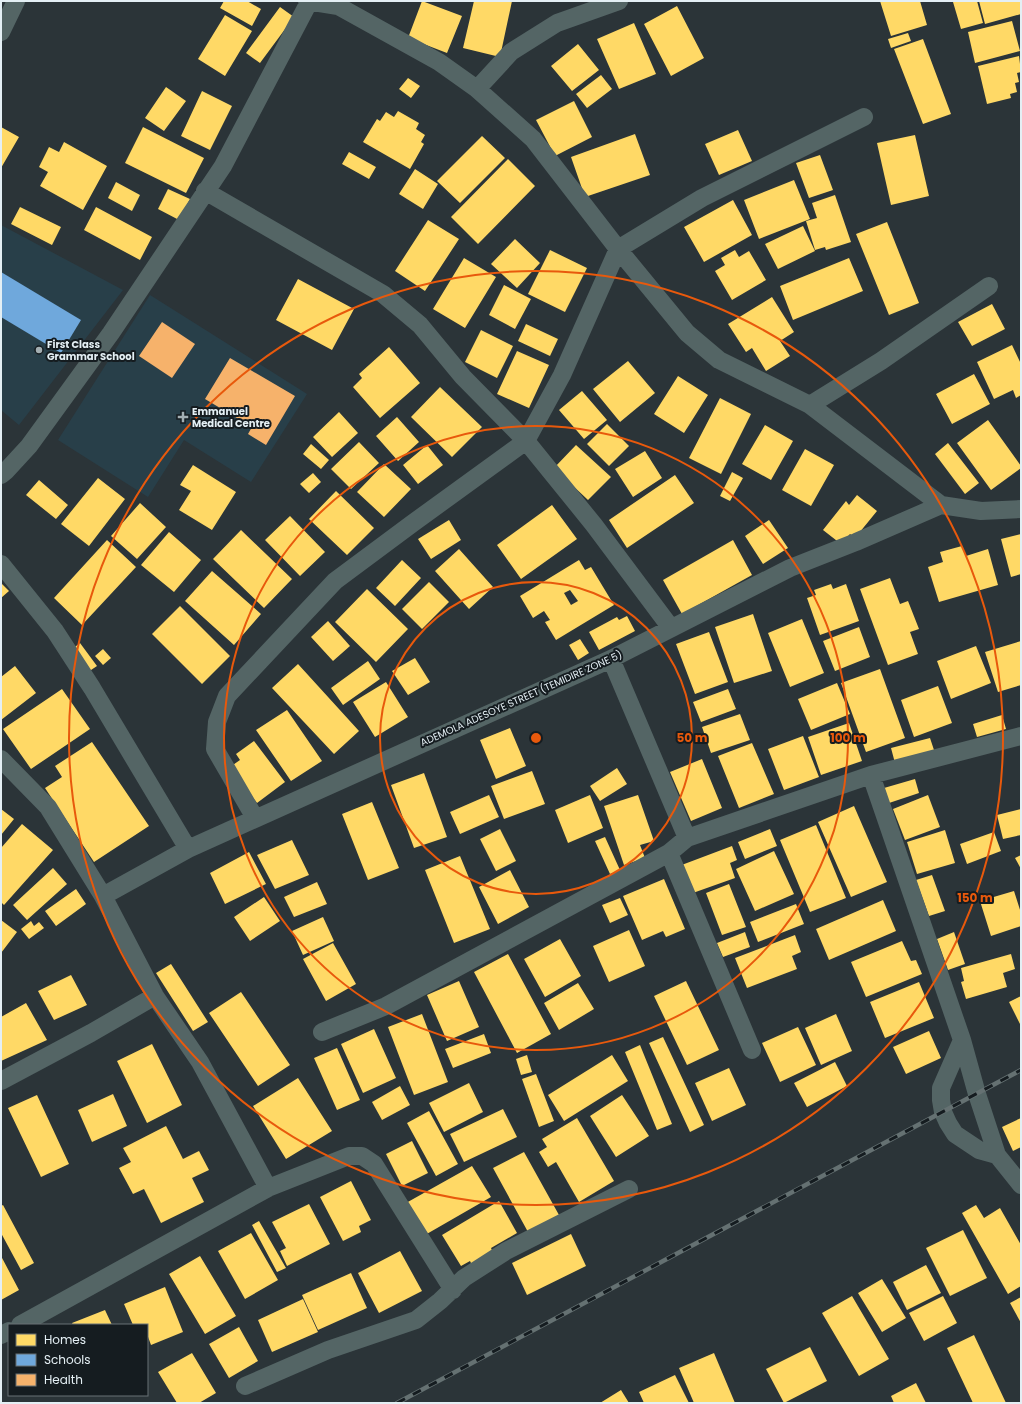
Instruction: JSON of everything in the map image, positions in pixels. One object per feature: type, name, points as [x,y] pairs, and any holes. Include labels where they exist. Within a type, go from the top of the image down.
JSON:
[{"type":"street","points":[[1,32],[16,1]]},
{"type":"street","points":[[1,475],[6,472],[29,446],[111,333],[223,166],[308,1],[340,4],[440,62],[477,89],[533,139],[618,249],[686,333],[720,360],[810,405],[941,505],[981,512],[1021,509]]},
{"type":"street","points":[[477,89],[511,52],[557,23],[619,1]]},
{"type":"street","points":[[255,818],[215,749],[217,722],[227,696],[335,581],[526,441],[562,375],[618,249],[702,198],[864,117]]},
{"type":"street","points":[[205,191],[383,294],[420,325],[463,377],[526,441],[594,525],[671,628]]},
{"type":"street","points":[[810,405],[881,361],[989,286]]},
{"type":"street","name":"ADEMOLA ADESOYE STREET (TEMIDIRE ZONE 5)","points":[[103,896],[188,849],[611,659],[790,568],[856,542],[941,505]]},
{"type":"street","points":[[1,564],[55,631],[88,682],[188,849]]},
{"type":"street","points":[[611,659],[687,838]]},
{"type":"street","points":[[322,1032],[386,1006],[669,853],[687,838],[871,775],[1021,736]]},
{"type":"street","points":[[1,759],[48,807],[103,896],[155,996],[200,1062],[268,1188]]},
{"type":"street","points":[[871,775],[962,1040],[977,1094],[998,1155],[1018,1175]]},
{"type":"street","points":[[669,853],[752,1050]]},
{"type":"street","points":[[1,1082],[155,996]]},
{"type":"street","points":[[962,1040],[941,1088],[943,1112],[955,1134],[979,1150],[998,1155]]},
{"type":"street","points":[[22,1324],[268,1188],[349,1156],[362,1156],[374,1164],[453,1290]]},
{"type":"street","points":[[245,1386],[328,1350],[416,1320],[453,1290],[464,1278],[506,1251],[629,1190]]},
{"type":"shaded area","name":"First Class Grammar School","points":[[1,225],[123,290],[19,425],[1,410]]},
{"type":"shaded area","name":"Emmanuel Medical Centre","points":[[150,295],[307,394],[251,482],[184,440],[148,497],[58,440]]},
{"type":"building: Homes","points":[[224,1],[247,1],[261,9],[252,26],[220,8]]},
{"type":"building: Homes","points":[[422,1],[462,16],[447,53],[408,38]]},
{"type":"building: Homes","points":[[474,1],[512,1],[500,57],[463,48]]},
{"type":"building: Homes","points":[[880,1],[920,1],[927,25],[891,36]]},
{"type":"building: Homes","points":[[977,1],[983,23],[961,29],[953,2]]},
{"type":"building: Homes","points":[[979,1],[1021,1],[1021,14],[985,24]]},
{"type":"building: Homes","points":[[677,6],[704,58],[671,76],[644,24]]},
{"type":"building: Homes","points":[[280,7],[294,17],[260,63],[246,53]]},
{"type":"building: Homes","points":[[225,15],[252,31],[225,76],[198,59]]},
{"type":"building: Homes","points":[[1012,21],[1020,51],[975,63],[968,32]]},
{"type":"building: Homes","points":[[634,23],[656,74],[619,89],[597,39]]},
{"type":"building: Homes","points":[[908,33],[911,41],[891,48],[888,39]]},
{"type":"building: Homes","points":[[923,39],[951,114],[923,124],[894,49]]},
{"type":"building: Homes","points":[[578,44],[599,70],[572,91],[551,66]]},
{"type":"building: Homes","points":[[1019,56],[1021,72],[1017,73],[1019,82],[1015,83],[1017,92],[1010,94],[1011,98],[987,104],[978,66]]},
{"type":"building: Homes","points":[[601,75],[612,89],[587,108],[576,94]]},
{"type":"building: Homes","points":[[408,78],[420,86],[411,98],[399,89]]},
{"type":"building: Homes","points":[[166,87],[186,101],[164,131],[145,118]]},
{"type":"building: Homes","points":[[202,91],[232,106],[210,150],[181,136]]},
{"type":"building: Homes","points":[[574,101],[592,137],[555,156],[536,120]]},
{"type":"building: Homes","points":[[398,111],[419,123],[416,129],[425,135],[421,142],[424,144],[410,169],[363,142],[377,119],[380,121],[386,112],[394,117]]},
{"type":"building: Homes","points":[[1,127],[19,137],[1,168]]},
{"type":"building: Homes","points":[[143,127],[204,158],[186,193],[125,163]]},
{"type":"building: Homes","points":[[738,130],[752,161],[719,175],[705,144]]},
{"type":"building: Homes","points":[[635,134],[650,175],[585,197],[571,157]]},
{"type":"building: Homes","points":[[915,135],[929,196],[891,205],[877,143]]},
{"type":"building: Homes","points":[[482,136],[505,158],[460,203],[437,181]]},
{"type":"building: Homes","points":[[64,142],[107,166],[83,210],[40,186],[48,172],[39,167],[49,147],[59,152]]},
{"type":"building: Homes","points":[[349,152],[376,167],[369,179],[342,164]]},
{"type":"building: Homes","points":[[820,155],[833,190],[809,198],[796,163]]},
{"type":"building: Homes","points":[[508,159],[535,186],[478,244],[451,217]]},
{"type":"building: Homes","points":[[415,169],[438,184],[423,209],[399,194]]},
{"type":"building: Homes","points":[[794,180],[810,219],[759,239],[744,200]]},
{"type":"building: Homes","points":[[116,182],[140,195],[132,211],[108,198]]},
{"type":"building: Homes","points":[[168,189],[190,199],[179,220],[158,209]]},
{"type":"building: Homes","points":[[835,195],[851,242],[826,250],[825,247],[815,250],[806,221],[817,218],[812,203]]},
{"type":"building: Homes","points":[[733,200],[752,235],[704,262],[684,227]]},
{"type":"building: Homes","points":[[20,207],[61,227],[52,245],[11,224]]},
{"type":"building: Homes","points":[[96,207],[152,237],[140,260],[84,230]]},
{"type":"building: Homes","points":[[428,220],[459,239],[425,291],[395,271]]},
{"type":"building: Homes","points":[[887,222],[919,303],[889,315],[856,234]]},
{"type":"building: Homes","points":[[803,226],[815,251],[778,269],[765,244]]},
{"type":"building: Homes","points":[[515,239],[540,263],[517,288],[491,264]]},
{"type":"building: Homes","points":[[550,250],[587,268],[565,312],[528,294]]},
{"type":"building: Homes","points":[[735,250],[739,257],[749,251],[766,280],[732,300],[715,271],[725,265],[721,258]]},
{"type":"building: Homes","points":[[464,258],[496,277],[465,328],[433,309]]},
{"type":"building: Homes","points":[[849,258],[863,291],[793,320],[780,286]]},
{"type":"building: Homes","points":[[298,279],[354,309],[332,350],[276,320]]},
{"type":"building: Homes","points":[[504,285],[531,299],[515,329],[489,315]]},
{"type":"building: Homes","points":[[772,297],[794,332],[780,341],[790,356],[766,371],[752,348],[746,352],[728,324]]},
{"type":"building: Homes","points":[[992,304],[1005,329],[972,346],[958,322]]},
{"type":"building: Homes","points":[[526,324],[558,339],[550,356],[518,341]]},
{"type":"building: Homes","points":[[481,330],[513,346],[497,378],[465,362]]},
{"type":"building: Homes","points":[[1012,345],[1021,364],[1021,395],[1016,398],[1013,390],[994,399],[977,362]]},
{"type":"building: Homes","points":[[389,347],[420,383],[380,418],[353,387],[362,378],[359,374]]},
{"type":"building: Homes","points":[[517,351],[549,365],[529,408],[497,394]]},
{"type":"building: Homes","points":[[628,361],[655,393],[620,422],[593,389]]},
{"type":"building: Homes","points":[[974,374],[990,404],[952,424],[936,394]]},
{"type":"building: Homes","points":[[678,376],[708,395],[684,433],[654,414]]},
{"type":"building: Homes","points":[[440,387],[482,427],[452,457],[411,417]]},
{"type":"building: Homes","points":[[582,391],[607,420],[584,439],[559,410]]},
{"type":"building: Homes","points":[[720,398],[751,414],[721,474],[689,458]]},
{"type":"building: Homes","points":[[339,412],[358,433],[332,457],[313,437]]},
{"type":"building: Homes","points":[[397,417],[419,442],[398,461],[376,436]]},
{"type":"building: Homes","points":[[988,420],[1021,466],[1021,468],[991,490],[957,443]]},
{"type":"building: Homes","points":[[607,424],[629,446],[609,466],[587,444]]},
{"type":"building: Homes","points":[[765,425],[793,441],[771,480],[742,464]]},
{"type":"building: Homes","points":[[359,442],[379,463],[351,489],[331,469]]},
{"type":"building: Homes","points":[[948,443],[979,483],[965,494],[935,454]]},
{"type":"building: Homes","points":[[311,444],[329,460],[321,469],[303,454]]},
{"type":"building: Homes","points":[[427,445],[443,465],[418,484],[403,465]]},
{"type":"building: Homes","points":[[576,445],[611,477],[588,500],[554,468]]},
{"type":"building: Homes","points":[[805,449],[834,465],[811,506],[782,490]]},
{"type":"building: Homes","points":[[645,451],[662,478],[633,497],[615,469]]},
{"type":"building: Homes","points":[[384,464],[411,489],[384,517],[357,492]]},
{"type":"building: Homes","points":[[193,465],[236,492],[212,530],[179,510],[191,491],[180,485]]},
{"type":"building: Homes","points":[[732,472],[743,478],[730,501],[720,496]]},
{"type":"building: Homes","points":[[313,473],[321,482],[309,493],[300,484]]},
{"type":"building: Homes","points":[[675,475],[694,503],[627,548],[609,520]]},
{"type":"building: Homes","points":[[98,478],[125,499],[89,546],[61,524]]},
{"type":"building: Homes","points":[[39,480],[68,505],[56,519],[26,495]]},
{"type":"building: Homes","points":[[336,491],[374,528],[347,555],[309,519]]},
{"type":"building: Homes","points":[[857,495],[877,511],[855,538],[850,534],[841,544],[823,530],[846,501],[849,505]]},
{"type":"building: Homes","points":[[140,503],[166,527],[137,559],[111,536]]},
{"type":"building: Homes","points":[[552,505],[577,539],[521,579],[497,545]]},
{"type":"building: Homes","points":[[290,516],[325,552],[300,576],[265,540]]},
{"type":"building: Homes","points":[[449,520],[461,540],[431,559],[418,539]]},
{"type":"building: Homes","points":[[769,520],[788,548],[763,564],[745,536]]},
{"type":"building: Homes","points":[[241,530],[292,579],[264,608],[213,559]]},
{"type":"building: Homes","points":[[169,532],[201,560],[174,592],[141,565]]},
{"type":"building: Homes","points":[[1021,534],[1021,574],[1011,577],[1001,539]]},
{"type":"building: Homes","points":[[107,540],[136,567],[82,625],[54,598]]},
{"type":"building: Homes","points":[[733,540],[752,575],[682,614],[663,580]]},
{"type":"building: Homes","points":[[962,546],[966,556],[988,549],[998,585],[939,602],[928,567],[943,562],[940,552]]},
{"type":"building: Homes","points":[[459,549],[493,587],[469,609],[435,571]]},
{"type":"building: Homes","points":[[402,560],[421,578],[395,606],[376,588]]},
{"type":"building: Homes","points":[[579,560],[585,570],[591,567],[614,605],[556,640],[545,622],[550,620],[544,611],[533,618],[520,596]],"holes":[[[570,590],[578,601],[571,605],[564,593]]]},
{"type":"building: Homes","points":[[212,571],[261,614],[234,645],[185,601]]},
{"type":"building: Homes","points":[[890,578],[900,604],[908,601],[919,629],[910,632],[918,654],[888,665],[860,589]]},
{"type":"building: Homes","points":[[429,582],[449,602],[422,629],[402,609]]},
{"type":"building: Homes","points":[[1,583],[9,591],[1,598]]},
{"type":"building: Homes","points":[[831,584],[833,589],[846,584],[859,621],[820,635],[807,598],[816,595],[814,590]]},
{"type":"building: Homes","points":[[367,589],[408,629],[376,662],[335,622]]},
{"type":"building: Homes","points":[[180,606],[230,656],[202,684],[152,634]]},
{"type":"building: Homes","points":[[753,614],[772,671],[734,683],[715,627]]},
{"type":"building: Homes","points":[[627,616],[635,631],[599,650],[589,632],[617,617],[619,620]]},
{"type":"building: Homes","points":[[802,619],[824,673],[790,687],[768,633]]},
{"type":"building: Homes","points":[[328,621],[350,646],[333,661],[311,637]]},
{"type":"building: Homes","points":[[859,627],[870,657],[835,671],[823,641]]},
{"type":"building: Homes","points":[[709,632],[728,682],[695,694],[676,644]]},
{"type":"building: Homes","points":[[580,639],[589,653],[578,660],[569,645]]},
{"type":"building: Homes","points":[[1021,641],[1021,685],[998,692],[985,652]]},
{"type":"building: Homes","points":[[80,643],[97,666],[88,672],[71,650]]},
{"type":"building: Homes","points":[[976,646],[991,683],[951,699],[937,661]]},
{"type":"building: Homes","points":[[103,649],[111,658],[103,665],[95,656]]},
{"type":"building: Homes","points":[[415,658],[430,682],[408,695],[392,671]]},
{"type":"building: Homes","points":[[368,661],[380,679],[343,705],[331,688]]},
{"type":"building: Homes","points":[[298,664],[359,731],[334,754],[272,688]]},
{"type":"building: Homes","points":[[15,666],[36,693],[1,720],[1,677]]},
{"type":"building: Homes","points":[[880,669],[905,738],[866,752],[841,683]]},
{"type":"building: Homes","points":[[386,682],[408,717],[375,737],[353,702]]},
{"type":"building: Homes","points":[[837,683],[850,714],[811,730],[798,699]]},
{"type":"building: Homes","points":[[938,686],[952,723],[914,737],[901,700]]},
{"type":"building: Homes","points":[[62,689],[90,729],[31,769],[3,729]]},
{"type":"building: Homes","points":[[728,689],[736,709],[701,722],[693,702]]},
{"type":"building: Homes","points":[[287,710],[322,761],[291,781],[256,730]]},
{"type":"building: Homes","points":[[740,714],[750,740],[711,753],[702,727]]},
{"type":"building: Homes","points":[[1002,715],[1006,729],[977,737],[973,724]]},
{"type":"building: Homes","points":[[849,723],[862,761],[821,775],[808,737]]},
{"type":"building: Homes","points":[[510,728],[526,766],[496,779],[480,740]]},
{"type":"building: Homes","points":[[803,736],[819,777],[784,790],[768,749]]},
{"type":"building: Homes","points":[[930,738],[935,753],[895,763],[891,748]]},
{"type":"building: Homes","points":[[254,741],[285,782],[257,803],[230,767],[240,760],[236,754]]},
{"type":"building: Homes","points":[[92,742],[149,826],[94,862],[45,788],[62,777],[55,766]]},
{"type":"building: Homes","points":[[752,743],[774,794],[739,808],[718,756]]},
{"type":"building: Homes","points":[[702,759],[722,808],[691,821],[670,772]]},
{"type":"building: Homes","points":[[617,768],[627,784],[600,801],[590,786]]},
{"type":"building: Homes","points":[[532,771],[545,804],[504,819],[491,786]]},
{"type":"building: Homes","points":[[424,773],[447,837],[414,848],[391,785]]},
{"type":"building: Homes","points":[[915,779],[919,793],[889,803],[884,788]]},
{"type":"building: Homes","points":[[489,795],[499,817],[460,834],[450,812]]},
{"type":"building: Homes","points":[[590,795],[603,828],[568,843],[555,810]]},
{"type":"building: Homes","points":[[638,795],[654,841],[640,845],[645,858],[624,865],[604,806]]},
{"type":"building: Homes","points":[[928,795],[940,827],[905,840],[893,809]]},
{"type":"building: Homes","points":[[372,802],[399,868],[368,880],[342,814]]},
{"type":"building: Homes","points":[[854,806],[887,882],[851,897],[818,822]]},
{"type":"building: Homes","points":[[1,809],[14,819],[1,835]]},
{"type":"building: Homes","points":[[1021,809],[1021,835],[1003,839],[997,815]]},
{"type":"building: Homes","points":[[22,824],[53,850],[4,905],[1,902],[1,848]]},
{"type":"building: Homes","points":[[816,825],[846,898],[810,912],[780,840]]},
{"type":"building: Homes","points":[[500,829],[516,861],[496,871],[480,839]]},
{"type":"building: Homes","points":[[770,829],[777,846],[745,859],[738,842]]},
{"type":"building: Homes","points":[[945,830],[955,863],[917,874],[907,842]]},
{"type":"building: Homes","points":[[994,832],[1001,851],[967,864],[960,844]]},
{"type":"building: Homes","points":[[605,837],[620,870],[610,874],[595,841]]},
{"type":"building: Homes","points":[[292,840],[309,875],[275,889],[257,855]]},
{"type":"building: Homes","points":[[732,846],[737,860],[730,863],[735,878],[690,894],[679,866]]},
{"type":"building: Homes","points":[[774,851],[794,894],[755,911],[736,869]]},
{"type":"building: Homes","points":[[249,852],[266,884],[225,904],[210,873]]},
{"type":"building: Homes","points":[[1021,855],[1021,869],[1015,858]]},
{"type":"building: Homes","points":[[460,856],[490,929],[454,943],[425,870]]},
{"type":"building: Homes","points":[[53,868],[67,884],[27,920],[13,905]]},
{"type":"building: Homes","points":[[510,870],[529,907],[498,924],[479,887]]},
{"type":"building: Homes","points":[[932,875],[945,911],[929,916],[916,880]]},
{"type":"building: Homes","points":[[664,879],[685,929],[666,937],[663,931],[642,940],[623,896]]},
{"type":"building: Homes","points":[[317,882],[327,904],[294,917],[284,897]]},
{"type":"building: Homes","points":[[729,884],[746,927],[722,935],[706,893]]},
{"type":"building: Homes","points":[[76,889],[86,904],[56,926],[45,911]]},
{"type":"building: Homes","points":[[1014,891],[1021,913],[1021,926],[991,936],[980,901]]},
{"type":"building: Homes","points":[[264,897],[280,921],[250,941],[234,917]]},
{"type":"building: Homes","points":[[620,898],[628,915],[610,923],[602,905]]},
{"type":"building: Homes","points":[[883,900],[896,931],[829,960],[816,929]]},
{"type":"building: Homes","points":[[796,904],[804,924],[758,942],[750,922]]},
{"type":"building: Homes","points":[[323,917],[334,941],[303,955],[292,931]]},
{"type":"building: Homes","points":[[1,920],[17,932],[1,953]]},
{"type":"building: Homes","points":[[31,921],[34,926],[39,922],[44,928],[29,939],[21,929]]},
{"type":"building: Homes","points":[[629,930],[645,966],[609,982],[593,946]]},
{"type":"building: Homes","points":[[745,932],[750,947],[723,957],[717,943]]},
{"type":"building: Homes","points":[[954,932],[965,964],[948,970],[937,939]]},
{"type":"building: Homes","points":[[795,935],[801,952],[792,956],[797,969],[747,988],[735,958]]},
{"type":"building: Homes","points":[[560,939],[581,976],[545,997],[524,959]]},
{"type":"building: Homes","points":[[902,941],[911,961],[916,960],[922,974],[866,997],[851,962]]},
{"type":"building: Homes","points":[[333,943],[356,984],[326,1001],[303,959]]},
{"type":"building: Homes","points":[[508,954],[551,1034],[517,1053],[474,972]]},
{"type":"building: Homes","points":[[1011,954],[1015,969],[1003,973],[1007,987],[966,999],[961,982],[964,981],[961,968]]},
{"type":"building: Homes","points":[[171,964],[208,1022],[193,1031],[156,973]]},
{"type":"building: Homes","points":[[71,975],[87,1005],[54,1020],[38,991]]},
{"type":"building: Homes","points":[[459,981],[479,1027],[447,1041],[427,995]]},
{"type":"building: Homes","points":[[686,981],[719,1050],[687,1065],[654,996]]},
{"type":"building: Homes","points":[[919,982],[934,1018],[885,1038],[870,1002]]},
{"type":"building: Homes","points":[[578,983],[594,1009],[559,1030],[544,1003]]},
{"type":"building: Homes","points":[[241,992],[290,1065],[258,1086],[209,1013]]},
{"type":"building: Homes","points":[[1021,996],[1021,1026],[1009,1002]]},
{"type":"building: Homes","points":[[26,1003],[47,1040],[1,1061],[1,1017]]},
{"type":"building: Homes","points":[[422,1014],[448,1082],[414,1095],[388,1027]]},
{"type":"building: Homes","points":[[836,1014],[852,1051],[821,1065],[805,1028]]},
{"type":"building: Homes","points":[[798,1027],[816,1065],[780,1082],[762,1043]]},
{"type":"building: Homes","points":[[374,1029],[396,1078],[363,1093],[341,1044]]},
{"type":"building: Homes","points":[[929,1031],[941,1058],[906,1074],[893,1047]]},
{"type":"building: Homes","points":[[484,1034],[491,1053],[453,1068],[445,1049]]},
{"type":"building: Homes","points":[[663,1037],[704,1125],[690,1132],[649,1043]]},
{"type":"building: Homes","points":[[152,1044],[182,1105],[147,1123],[117,1061]]},
{"type":"building: Homes","points":[[640,1045],[672,1124],[657,1130],[625,1052]]},
{"type":"building: Homes","points":[[337,1048],[360,1100],[337,1110],[314,1058]]},
{"type":"building: Homes","points":[[527,1055],[532,1072],[521,1075],[516,1059]]},
{"type":"building: Homes","points":[[612,1055],[628,1081],[564,1121],[548,1095]]},
{"type":"building: Homes","points":[[835,1062],[847,1086],[807,1107],[794,1083]]},
{"type":"building: Homes","points":[[729,1068],[746,1105],[712,1121],[695,1083]]},
{"type":"building: Homes","points":[[536,1074],[554,1121],[539,1127],[522,1079]]},
{"type":"building: Homes","points":[[298,1078],[332,1131],[286,1159],[253,1106]]},
{"type":"building: Homes","points":[[469,1083],[483,1112],[444,1132],[429,1103]]},
{"type":"building: Homes","points":[[400,1086],[410,1105],[382,1120],[372,1102]]},
{"type":"building: Homes","points":[[113,1094],[127,1126],[92,1142],[78,1110]]},
{"type":"building: Homes","points":[[37,1095],[69,1164],[41,1177],[8,1108]]},
{"type":"building: Homes","points":[[622,1095],[649,1136],[616,1157],[590,1116]]},
{"type":"building: Homes","points":[[503,1109],[517,1137],[464,1162],[450,1134]]},
{"type":"building: Homes","points":[[429,1111],[458,1164],[436,1176],[407,1123]]},
{"type":"building: Homes","points":[[577,1118],[614,1181],[579,1202],[556,1162],[548,1167],[539,1152],[547,1147],[542,1139]]},
{"type":"building: Homes","points":[[1021,1118],[1021,1147],[1013,1151],[1002,1127]]},
{"type":"building: Homes","points":[[166,1126],[183,1159],[199,1151],[209,1170],[192,1178],[204,1202],[161,1223],[144,1189],[133,1194],[119,1168],[131,1162],[123,1148]]},
{"type":"building: Homes","points":[[412,1141],[428,1173],[402,1186],[386,1154]]},
{"type":"building: Homes","points":[[524,1152],[559,1215],[528,1232],[493,1168]]},
{"type":"building: Homes","points":[[472,1166],[491,1197],[425,1235],[406,1203]]},
{"type":"building: Homes","points":[[351,1181],[371,1220],[359,1226],[361,1232],[343,1241],[320,1197]]},
{"type":"building: Homes","points":[[499,1201],[517,1233],[491,1248],[494,1255],[473,1267],[470,1261],[461,1266],[442,1235]]},
{"type":"building: Homes","points":[[309,1204],[330,1244],[287,1266],[280,1251],[286,1248],[272,1222]]},
{"type":"building: Homes","points":[[3,1205],[34,1263],[21,1270],[1,1233],[1,1206]]},
{"type":"building: Homes","points":[[976,1205],[984,1218],[1000,1208],[1021,1245],[1021,1286],[1008,1294],[962,1213]]},
{"type":"building: Homes","points":[[259,1221],[286,1268],[277,1272],[252,1225]]},
{"type":"building: Homes","points":[[963,1230],[987,1278],[950,1296],[926,1248]]},
{"type":"building: Homes","points":[[251,1233],[278,1280],[245,1299],[218,1251]]},
{"type":"building: Homes","points":[[571,1234],[586,1266],[527,1295],[512,1263]]},
{"type":"building: Homes","points":[[400,1251],[422,1291],[379,1313],[358,1273]]},
{"type":"building: Homes","points":[[1,1256],[19,1290],[1,1300]]},
{"type":"building: Homes","points":[[200,1256],[236,1316],[205,1334],[169,1274]]},
{"type":"building: Homes","points":[[926,1265],[941,1293],[907,1310],[893,1282]]},
{"type":"building: Homes","points":[[351,1273],[367,1308],[318,1330],[302,1295]]},
{"type":"building: Homes","points":[[882,1279],[906,1318],[882,1332],[858,1293]]},
{"type":"building: Homes","points":[[165,1287],[183,1332],[151,1345],[148,1337],[148,1324],[133,1324],[124,1304]]},
{"type":"building: Homes","points":[[852,1296],[889,1359],[859,1376],[822,1313]]},
{"type":"building: Homes","points":[[943,1296],[957,1323],[924,1341],[909,1313]]},
{"type":"building: Homes","points":[[1021,1297],[1021,1323],[1010,1303]]},
{"type":"building: Homes","points":[[303,1299],[318,1332],[272,1352],[258,1320]]},
{"type":"building: Homes","points":[[105,1310],[112,1324],[72,1324]]},
{"type":"building: Homes","points":[[239,1327],[258,1361],[229,1378],[209,1344]]},
{"type":"building: Homes","points":[[974,1335],[1006,1403],[973,1403],[947,1348]]},
{"type":"building: Homes","points":[[810,1347],[827,1381],[784,1403],[766,1369]]},
{"type":"building: Homes","points":[[192,1353],[216,1393],[199,1403],[177,1403],[158,1372]]},
{"type":"building: Homes","points":[[714,1353],[735,1403],[694,1403],[679,1368]]},
{"type":"building: Homes","points":[[675,1375],[689,1403],[644,1403],[639,1392]]},
{"type":"building: Homes","points":[[916,1383],[926,1403],[894,1403],[891,1396]]},
{"type":"building: Homes","points":[[621,1390],[629,1403],[600,1403]]},
{"type":"building: Schools","points":[[1,272],[81,320],[61,353],[1,317]]},
{"type":"building: Health","points":[[162,322],[195,344],[172,378],[139,356]]},
{"type":"building: Health","points":[[230,358],[295,396],[266,445],[248,434],[252,427],[205,399]]},
{"type":"railway","points":[[397,1403],[1021,1070]]},
{"type":"place","name":"First Class Grammar School","points":[[39,350]]},
{"type":"place","name":"Emmanuel Medical Centre","points":[[183,417]]}]
